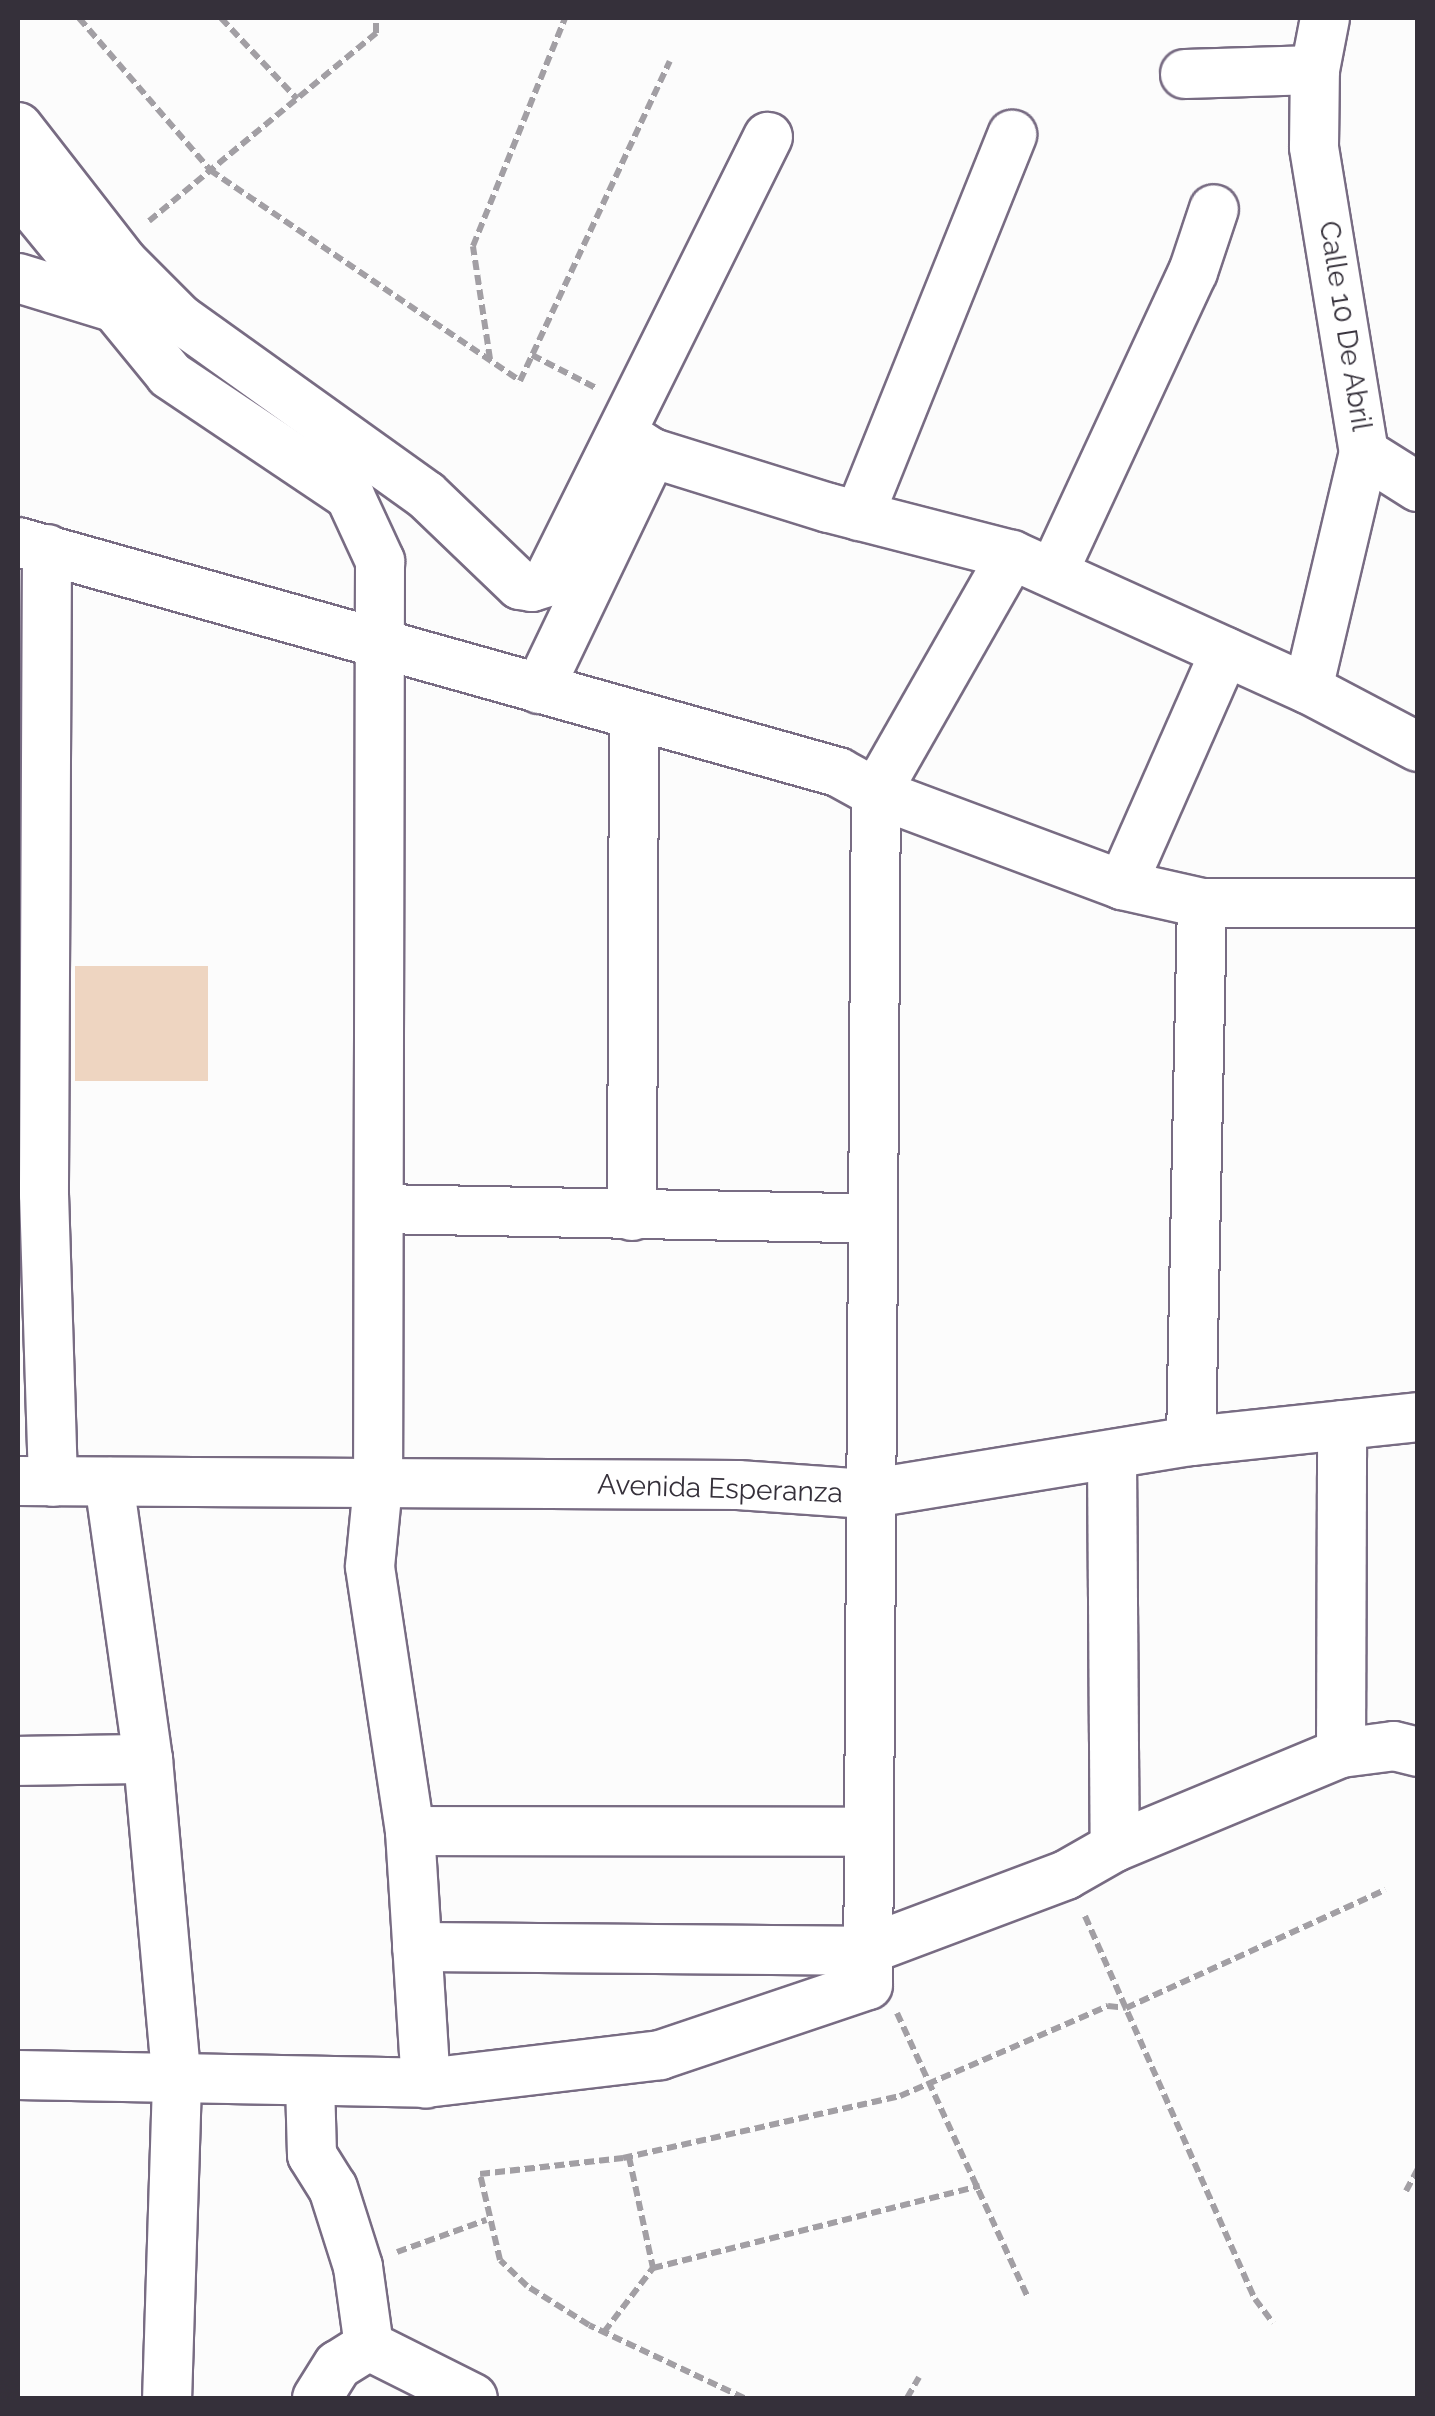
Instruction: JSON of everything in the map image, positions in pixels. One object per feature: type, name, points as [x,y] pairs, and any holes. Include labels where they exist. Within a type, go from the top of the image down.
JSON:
[{"type":"street","name":"Calle 10 De Abril","points":[[1308,689],[1364,453],[1314,147],[1315,70],[1325,18]]},
{"type":"street","points":[[1185,74],[1315,70]]},
{"type":"street","points":[[18,127],[114,250],[180,319],[426,495],[520,585],[547,582],[638,433]]},
{"type":"street","points":[[859,516],[1012,134]]},
{"type":"street","points":[[538,690],[638,433],[768,137]]},
{"type":"street","points":[[18,189],[170,375],[350,496],[380,562],[376,642],[378,1485],[370,1567],[410,1831],[426,2083]]},
{"type":"street","points":[[866,1968],[868,1218],[876,792],[1032,564],[1193,272],[1214,209]]},
{"type":"street","points":[[18,278],[113,307]]},
{"type":"street","points":[[638,433],[859,516],[1032,564],[1308,689],[1418,747]]},
{"type":"street","points":[[1364,453],[1418,486]]},
{"type":"street","points":[[35,1481],[30,1194],[34,881],[32,546],[838,772],[876,792],[1122,884],[1202,903],[1418,902]]},
{"type":"street","points":[[1122,884],[1225,652]]},
{"type":"street","points":[[632,1216],[634,716]]},
{"type":"street","points":[[1191,1442],[1202,903]]},
{"type":"street","points":[[378,1209],[868,1218]]},
{"type":"street","name":"Avenida Esperanza","points":[[35,1481],[738,1485],[868,1494],[1191,1442],[1418,1417]]},
{"type":"street","points":[[1341,1753],[1342,1425]]},
{"type":"street","points":[[1112,1457],[1116,1847]]},
{"type":"street","points":[[109,1482],[148,1759],[177,2083],[166,2398]]},
{"type":"street","points":[[18,2075],[177,2083],[426,2083],[660,2054],[866,1968],[1066,1875],[1116,1847],[1341,1753],[1394,1746],[1418,1752]]},
{"type":"street","points":[[18,1761],[148,1759]]},
{"type":"street","points":[[410,1831],[864,1832]]},
{"type":"street","points":[[417,1947],[866,1968]]},
{"type":"street","points":[[310,2083],[312,2155],[333,2188],[358,2266],[369,2346]]},
{"type":"street","points":[[317,2398],[338,2365],[369,2346]]},
{"type":"street","points":[[369,2346],[473,2398]]},
{"type":"path","points":[[79,18],[210,170],[520,381],[670,61]]},
{"type":"path","points":[[221,18],[296,99]]},
{"type":"path","points":[[114,250],[376,33],[376,18]]},
{"type":"path","points":[[490,360],[472,246],[565,18]]},
{"type":"path","points":[[532,355],[638,433]]},
{"type":"path","points":[[1066,1875],[1255,2299],[1272,2323]]},
{"type":"path","points":[[744,2398],[604,2332],[528,2286],[500,2260],[486,2220],[480,2174],[629,2156],[900,2096],[1108,2006],[1126,2008],[1385,1890]]},
{"type":"path","points":[[866,1968],[888,1998],[934,2081],[1027,2295]]},
{"type":"path","points":[[629,2156],[653,2268]]},
{"type":"path","points":[[1406,2191],[1418,2168]]},
{"type":"path","points":[[604,2332],[653,2268],[980,2186]]},
{"type":"path","points":[[358,2266],[486,2220]]},
{"type":"path","points":[[907,2398],[919,2377]]},
{"type":"building","points":[[75,966],[208,966],[208,1081],[75,1081]]}]
